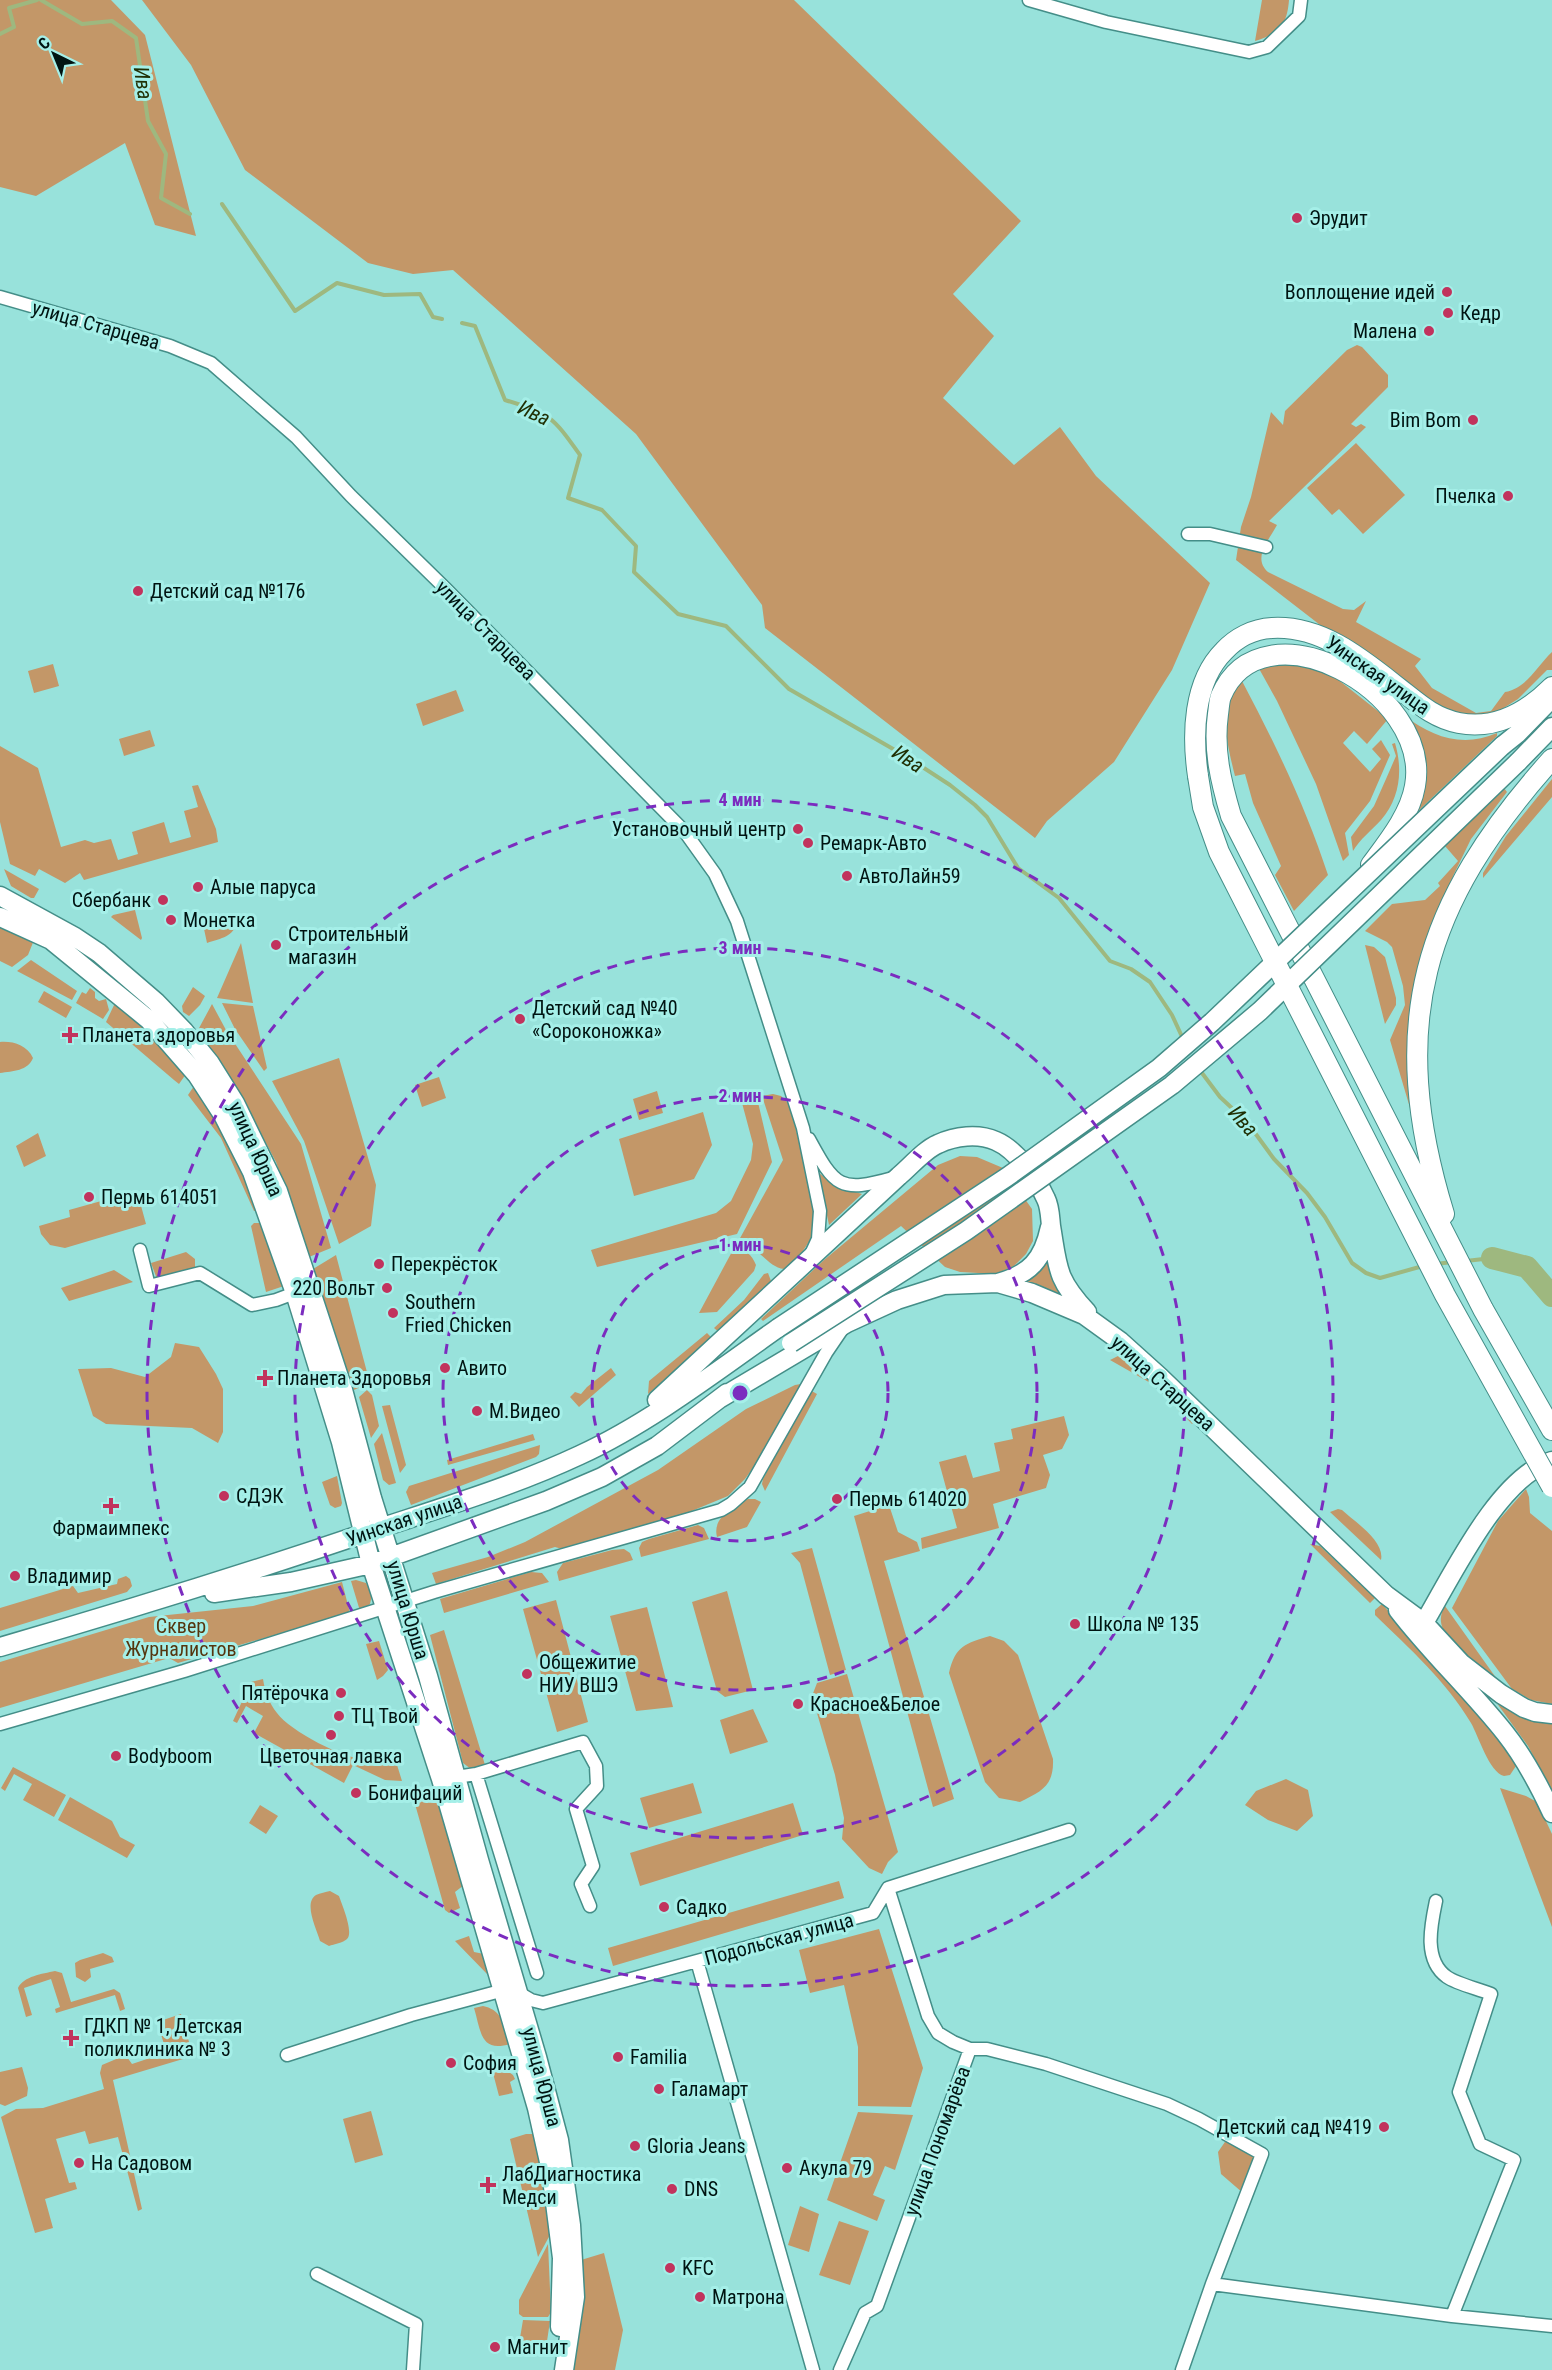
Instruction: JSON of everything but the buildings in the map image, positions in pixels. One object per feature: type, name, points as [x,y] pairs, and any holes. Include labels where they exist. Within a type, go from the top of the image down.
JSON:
[{"type":"main road","name":"Уинская улица","points":[[1552,687],[1520,712],[1500,721],[1483,725],[1442,719],[1321,635],[1298,629],[1262,628],[1233,641],[1217,657],[1206,675],[1199,702],[1195,756],[1203,807],[1219,852],[1445,1295],[1552,1487]]},
{"type":"main road","name":"Уинская улица","points":[[1352,890],[1393,834],[1408,808],[1415,786],[1412,744],[1396,714],[1371,690],[1346,671],[1315,659],[1284,653],[1259,657],[1230,680],[1221,697],[1216,729],[1216,754],[1231,816],[1240,838],[1459,1262]]},
{"type":"main road","name":"Уинская улица","points":[[0,1647],[168,1599],[382,1528],[531,1476],[621,1434],[1007,1177],[1159,1068],[1212,1022],[1517,734],[1552,698]]},
{"type":"main road","name":"Уинская улица","points":[[168,1599],[291,1582],[371,1564],[546,1501],[602,1477],[657,1446],[791,1343],[966,1231],[1172,1085],[1260,1011],[1552,727]]},
{"type":"main road","points":[[1552,759],[1504,815],[1483,845],[1449,906],[1425,976],[1419,1019],[1417,1061],[1421,1116],[1432,1171],[1459,1262],[1552,1430]]},
{"type":"main road","name":"улица Юрша","points":[[0,896],[75,937],[99,953],[156,1002],[210,1063],[235,1103],[278,1191],[371,1564],[449,1778]]},
{"type":"main road","name":"улица Юрша","points":[[0,917],[51,940],[68,952],[149,1020],[197,1075],[223,1115],[252,1172],[342,1386],[382,1528],[406,1602],[449,1778],[558,2140],[571,2224],[575,2297],[564,2370]]},
{"type":"main road","points":[[621,1434],[899,1176],[935,1145],[956,1137],[971,1136],[996,1141],[1016,1156],[1038,1184],[1047,1201],[1060,1276],[1070,1294],[1120,1341]]},
{"type":"main road","points":[[999,1283],[1025,1273],[1036,1262],[1044,1248],[1051,1224]]},
{"type":"main road","name":"улица Старцева","points":[[719,1399],[847,1323],[897,1300],[944,1285],[999,1283],[1055,1301],[1084,1316],[1120,1341],[1386,1595],[1424,1623],[1461,1663],[1501,1694],[1524,1708],[1552,1714]]},
{"type":"main road","points":[[1429,1649],[1424,1623],[1492,1509],[1528,1472],[1552,1461]]},
{"type":"main road","points":[[1386,1595],[1429,1649],[1504,1732],[1524,1760],[1552,1813]]},
{"type":"main road","name":"улица Юрша","points":[[512,1992],[556,2204],[562,2258],[560,2328],[551,2370]]},
{"type":"street","points":[[1029,0],[1106,22],[1249,52],[1267,47],[1299,16],[1301,0]]},
{"type":"street","name":"улица Старцева","points":[[0,297],[170,346],[212,363],[296,437],[351,496],[453,596],[677,824],[715,874],[738,921],[802,1128]]},
{"type":"street","points":[[1188,534],[1210,534],[1266,547]]},
{"type":"street","points":[[802,1128],[827,1172],[846,1184],[862,1186],[899,1176]]},
{"type":"street","points":[[802,1128],[820,1211],[818,1239],[808,1260]]},
{"type":"street","points":[[140,1250],[149,1286],[200,1273],[252,1305],[262,1304],[302,1290]]},
{"type":"street","points":[[0,1724],[177,1674],[434,1592],[710,1514],[731,1504],[750,1487],[826,1353],[847,1323]]},
{"type":"street","points":[[449,1778],[476,1774],[583,1742],[596,1766],[597,1785],[576,1809],[593,1866],[581,1884],[591,1906]]},
{"type":"street","points":[[476,1774],[537,1972]]},
{"type":"street","points":[[888,1888],[1069,1830]]},
{"type":"street","name":"Подольская улица","points":[[512,1992],[543,2003],[873,1913],[888,1888]]},
{"type":"street","name":"улица Пономарёва","points":[[840,2370],[865,2313],[877,2306],[970,2049],[938,2033],[928,2016],[888,1888]]},
{"type":"street","points":[[1436,1901],[1431,1930],[1432,1958],[1446,1976],[1491,1994],[1459,2092],[1480,2144],[1514,2160],[1452,2316]]},
{"type":"street","points":[[697,1961],[813,2370]]},
{"type":"street","points":[[287,2055],[400,2019],[512,1992]]},
{"type":"street","points":[[970,2049],[987,2049],[1046,2064],[1167,2104],[1262,2154],[1182,2370]]},
{"type":"street","points":[[317,2274],[416,2324],[413,2370]]},
{"type":"street","points":[[1212,2284],[1452,2316],[1552,2326]]},
{"type":"green space","points":[[0,0],[111,0],[145,35],[196,236],[155,225],[125,143],[36,196],[0,187]]},
{"type":"green space","points":[[142,0],[794,0],[1021,221],[953,294],[994,336],[943,398],[1014,465],[1060,427],[1096,476],[1210,583],[1172,670],[1114,762],[1047,821],[1035,838],[765,628],[762,605],[636,434],[453,270],[413,274],[368,263],[245,170],[191,65]]},
{"type":"green space","points":[[1262,0],[1289,0],[1288,9],[1280,28],[1255,41]]},
{"type":"green space","points":[[1357,345],[1362,347],[1388,375],[1388,387],[1351,424],[1356,427],[1361,424],[1366,427],[1269,521],[1277,525],[1262,555],[1263,567],[1268,572],[1343,609],[1354,610],[1366,601],[1356,622],[1421,659],[1415,666],[1432,688],[1476,713],[1491,711],[1505,692],[1513,690],[1526,681],[1552,652],[1552,670],[1547,670],[1518,699],[1487,715],[1459,716],[1436,709],[1324,628],[1236,560],[1241,527],[1251,497],[1271,412],[1283,425],[1285,411],[1347,350]]},
{"type":"green space","points":[[1356,443],[1405,495],[1363,534],[1339,509],[1332,515],[1307,488]]},
{"type":"green space","points":[[1288,657],[1336,678],[1388,719],[1367,744],[1354,731],[1343,743],[1370,772],[1381,759],[1372,749],[1381,740],[1390,755],[1370,801],[1345,833],[1349,855],[1343,861],[1316,784],[1277,701],[1257,665]]},
{"type":"green space","points":[[53,664],[59,686],[34,693],[28,671]]},
{"type":"green space","points":[[1242,681],[1289,776],[1328,875],[1294,911],[1275,875],[1281,866],[1253,803],[1245,774],[1235,776],[1231,759],[1225,718],[1226,709],[1230,696]]},
{"type":"green space","points":[[456,690],[464,711],[423,726],[416,704]]},
{"type":"green space","points":[[1405,716],[1426,730],[1448,738],[1472,740],[1497,733],[1497,736],[1415,814]]},
{"type":"green space","points":[[150,730],[155,746],[124,756],[119,739]]},
{"type":"green space","points":[[1395,743],[1399,763],[1396,793],[1381,820],[1353,851],[1351,837],[1374,806],[1396,756],[1392,744]]},
{"type":"green space","points":[[0,746],[38,768],[61,847],[85,840],[94,843],[111,839],[118,860],[138,854],[132,832],[164,822],[170,843],[191,837],[184,811],[198,807],[192,786],[198,785],[216,829],[218,842],[84,880],[80,873],[65,883],[39,869],[35,876],[10,864],[0,822]]},
{"type":"green space","points":[[1552,779],[1552,797],[1483,878],[1483,873],[1506,836]]},
{"type":"green space","points":[[1504,788],[1507,792],[1471,839],[1435,919],[1415,1125],[1390,1040],[1405,1005],[1403,986],[1392,947],[1365,931],[1392,904],[1425,900],[1440,886],[1438,883],[1458,861],[1445,846]]},
{"type":"green space","points":[[4,869],[39,889],[34,898],[11,886]]},
{"type":"green space","points":[[135,910],[142,938],[141,940],[111,917]]},
{"type":"green space","points":[[238,921],[230,934],[207,943],[204,929]]},
{"type":"green space","points":[[0,925],[34,940],[28,955],[12,967],[0,961]]},
{"type":"green space","points":[[241,943],[253,1003],[217,998]]},
{"type":"green space","points":[[1365,945],[1374,947],[1385,957],[1396,998],[1396,1005],[1385,1024]]},
{"type":"green space","points":[[31,960],[77,991],[72,1000],[17,971]]},
{"type":"green space","points":[[193,987],[205,996],[189,1016],[183,1012],[182,1006]]},
{"type":"green space","points":[[90,988],[95,992],[95,998],[99,1001],[106,999],[109,1010],[103,1019],[76,1003],[82,992],[86,994]]},
{"type":"green space","points":[[44,991],[72,1007],[66,1018],[38,1002]]},
{"type":"green space","points":[[115,1003],[142,1022],[186,1074],[179,1084],[106,1022]]},
{"type":"green space","points":[[222,1003],[253,1006],[267,1068],[264,1071],[235,1029]]},
{"type":"green space","points":[[212,1004],[226,1030],[301,1144],[331,1248],[309,1257],[276,1162],[235,1085],[198,1035],[198,1030]]},
{"type":"green space","points":[[0,1042],[15,1043],[23,1047],[33,1058],[31,1062],[20,1070],[0,1073]]},
{"type":"green space","points":[[339,1058],[376,1185],[371,1226],[339,1244],[304,1141],[272,1081]]},
{"type":"green space","points":[[439,1077],[446,1098],[422,1107],[415,1085]]},
{"type":"green space","points":[[194,1086],[197,1086],[236,1149],[257,1211],[254,1211],[221,1138],[188,1095]]},
{"type":"green space","points":[[657,1091],[663,1113],[639,1120],[633,1099]]},
{"type":"green space","points":[[773,1094],[781,1096],[789,1104],[817,1208],[815,1226],[808,1243],[798,1257],[784,1269],[772,1264],[751,1246],[739,1240],[783,1160],[762,1096]]},
{"type":"green space","points":[[757,1098],[772,1162],[737,1234],[597,1267],[591,1250],[716,1213],[731,1201],[751,1160],[753,1144],[742,1103]]},
{"type":"green space","points":[[703,1112],[712,1145],[694,1179],[634,1196],[619,1139]]},
{"type":"green space","points":[[38,1133],[46,1156],[24,1167],[16,1146]]},
{"type":"green space","points":[[960,1156],[977,1157],[1003,1168],[1032,1209],[1033,1241],[1026,1254],[1014,1266],[996,1274],[960,1272],[945,1267],[901,1226],[763,1321],[761,1319],[824,1260],[938,1165]]},
{"type":"green space","points":[[818,1172],[835,1186],[862,1194],[829,1225]]},
{"type":"green space","points":[[137,1191],[146,1224],[65,1248],[50,1245],[41,1234],[39,1226],[70,1217],[69,1210]]},
{"type":"green space","points":[[254,1223],[265,1223],[284,1286],[266,1292],[251,1226]]},
{"type":"green space","points":[[734,1248],[750,1255],[756,1265],[754,1271],[717,1312],[699,1313]]},
{"type":"green space","points":[[186,1252],[195,1259],[195,1268],[157,1279],[151,1263]]},
{"type":"green space","points":[[336,1255],[368,1376],[367,1384],[354,1390],[342,1367],[313,1269]]},
{"type":"green space","points":[[1049,1255],[1066,1298],[1018,1284]]},
{"type":"green space","points":[[114,1270],[133,1282],[69,1301],[61,1288]]},
{"type":"green space","points":[[768,1273],[771,1281],[768,1286],[721,1334],[714,1328],[744,1300],[764,1274]]},
{"type":"green space","points":[[707,1333],[714,1340],[648,1394],[649,1381]]},
{"type":"green space","points":[[175,1343],[199,1347],[223,1389],[223,1432],[218,1443],[192,1428],[106,1424],[93,1416],[78,1369],[111,1368],[145,1377],[171,1357]]},
{"type":"green space","points":[[1122,1354],[1195,1421],[1192,1424],[1154,1385],[1110,1360]]},
{"type":"green space","points":[[611,1368],[616,1375],[579,1407],[570,1397],[575,1392],[581,1394]]},
{"type":"green space","points":[[801,1384],[760,1458],[745,1479],[728,1496],[682,1515],[562,1549],[555,1547],[436,1584],[432,1573],[488,1557],[525,1542],[658,1470],[746,1409]]},
{"type":"green space","points":[[367,1390],[372,1395],[379,1426],[371,1438],[359,1397]]},
{"type":"green space","points":[[810,1390],[817,1394],[765,1491],[762,1484],[763,1479]]},
{"type":"green space","points":[[390,1405],[406,1465],[400,1473],[382,1406]]},
{"type":"green space","points":[[1064,1416],[1069,1435],[1062,1449],[1043,1455],[1050,1475],[1046,1488],[993,1504],[999,1528],[922,1549],[921,1538],[957,1528],[939,1462],[966,1455],[973,1478],[1000,1471],[994,1443],[1013,1439],[1011,1429]]},
{"type":"green space","points":[[382,1433],[396,1483],[389,1485],[383,1480],[374,1444]]},
{"type":"green space","points":[[533,1434],[535,1440],[448,1465],[447,1460]]},
{"type":"green space","points":[[540,1445],[539,1454],[536,1457],[411,1505],[406,1492],[409,1486]]},
{"type":"green space","points":[[337,1476],[342,1503],[341,1506],[335,1508],[330,1505],[322,1482]]},
{"type":"green space","points":[[1526,1489],[1530,1513],[1552,1531],[1552,1704],[1531,1700],[1512,1689],[1452,1608],[1498,1521]]},
{"type":"green space","points":[[748,1499],[761,1502],[747,1527],[717,1537],[718,1524],[725,1514]]},
{"type":"green space","points":[[889,1505],[898,1532],[917,1542],[920,1551],[884,1561],[954,1799],[933,1807],[854,1516]]},
{"type":"green space","points":[[1338,1509],[1374,1539],[1381,1553],[1381,1560],[1330,1512]]},
{"type":"green space","points":[[698,1525],[704,1528],[709,1539],[641,1557],[639,1548],[642,1542]]},
{"type":"green space","points":[[1310,1544],[1320,1546],[1375,1598],[1370,1603]]},
{"type":"green space","points":[[812,1548],[846,1670],[830,1675],[800,1563],[791,1553]]},
{"type":"green space","points":[[624,1549],[630,1553],[633,1560],[559,1581],[557,1572],[563,1563]]},
{"type":"green space","points":[[531,1572],[542,1573],[549,1582],[444,1613],[440,1599]]},
{"type":"green space","points":[[126,1576],[130,1579],[132,1586],[127,1592],[0,1631],[0,1608],[73,1586],[78,1593],[117,1584],[118,1579]]},
{"type":"green space","points":[[351,1581],[366,1583],[372,1595],[370,1604],[360,1611]]},
{"type":"green space","name":"Сквер Журналистов","points":[[342,1582],[350,1613],[178,1663],[169,1658],[0,1708],[0,1662],[149,1617],[253,1606]]},
{"type":"green space","points":[[727,1591],[753,1690],[725,1697],[717,1691],[692,1602]]},
{"type":"green space","points":[[556,1600],[588,1722],[557,1732],[523,1609]]},
{"type":"green space","points":[[1382,1604],[1491,1726],[1516,1766],[1510,1775],[1504,1776],[1494,1768],[1471,1723],[1451,1693],[1375,1615],[1375,1610]]},
{"type":"green space","points":[[1445,1606],[1499,1682],[1468,1657],[1447,1635],[1441,1620]]},
{"type":"green space","points":[[647,1607],[673,1707],[636,1711],[610,1616]]},
{"type":"green space","points":[[444,1630],[485,1765],[471,1769],[463,1763],[430,1635]]},
{"type":"green space","points":[[990,1636],[1004,1641],[1018,1655],[1053,1759],[1049,1782],[1040,1791],[1020,1802],[999,1798],[985,1782],[949,1673],[958,1651],[974,1641]]},
{"type":"green space","points":[[379,1641],[388,1670],[377,1680],[366,1644]]},
{"type":"green space","points":[[847,1674],[898,1852],[888,1862],[882,1874],[869,1868],[842,1839],[844,1818],[835,1775],[812,1696],[817,1683]]},
{"type":"green space","points":[[263,1679],[272,1705],[293,1728],[318,1743],[357,1758],[374,1759],[393,1752],[402,1781],[385,1780],[353,1765],[344,1783],[254,1733],[263,1716],[246,1706],[237,1723],[233,1721],[251,1682]]},
{"type":"green space","points":[[1488,1691],[1552,1720],[1552,1791],[1528,1746]]},
{"type":"green space","points":[[753,1709],[768,1742],[730,1754],[720,1720]]},
{"type":"green space","points":[[13,1767],[66,1795],[54,1817],[23,1800],[32,1784],[14,1774],[5,1791],[1,1788]]},
{"type":"green space","points":[[1286,1779],[1308,1790],[1313,1816],[1297,1831],[1268,1820],[1245,1805],[1256,1791]]},
{"type":"green space","points":[[693,1783],[702,1813],[649,1828],[640,1798]]},
{"type":"green space","points":[[1500,1788],[1537,1802],[1552,1834],[1552,1927]]},
{"type":"green space","points":[[433,1792],[438,1799],[464,1885],[455,1892],[460,1908],[449,1913],[445,1910],[413,1797]]},
{"type":"green space","points":[[70,1797],[112,1821],[120,1837],[135,1845],[127,1858],[58,1820]]},
{"type":"green space","points":[[793,1803],[803,1835],[640,1886],[630,1853]]},
{"type":"green space","points":[[260,1805],[278,1816],[266,1834],[249,1823]]},
{"type":"green space","points":[[839,1881],[844,1898],[613,1966],[608,1948]]},
{"type":"green space","points":[[330,1891],[339,1896],[347,1918],[349,1936],[329,1946],[320,1941],[312,1917],[311,1904],[316,1895]]},
{"type":"green space","points":[[879,1929],[923,2068],[911,2107],[858,2106],[858,2047],[844,1985],[810,1993],[799,1950]]},
{"type":"green space","points":[[469,1936],[474,1952],[484,1954],[490,1974],[488,1975],[455,1941]]},
{"type":"green space","points":[[103,1953],[112,1957],[114,1962],[90,1969],[91,1977],[85,1982],[76,1977],[75,1963]]},
{"type":"green space","points":[[55,1971],[62,1973],[71,2002],[114,1989],[120,1993],[125,2009],[120,2011],[115,1995],[56,2013],[55,2009],[60,2007],[51,1979],[24,1988],[32,2015],[26,2017],[18,1988],[29,1978]]},
{"type":"green space","points":[[483,2006],[499,2015],[510,2044],[493,2045],[487,2043],[483,2038],[474,2008]]},
{"type":"green space","points":[[181,2014],[193,2056],[113,2080],[142,2209],[138,2211],[118,2137],[89,2144],[85,2131],[56,2139],[69,2183],[75,2182],[77,2189],[45,2199],[53,2228],[35,2233],[1,2117],[16,2109],[43,2108],[104,2089],[100,2073],[102,2065],[121,2057],[127,2057],[132,2064],[156,2056],[155,2049],[164,2044],[157,2022]]},
{"type":"green space","points":[[489,2058],[513,2075],[515,2079],[510,2082],[513,2093],[499,2096]]},
{"type":"green space","points":[[22,2067],[28,2088],[27,2096],[5,2106],[0,2104],[0,2072]]},
{"type":"green space","points":[[371,2111],[383,2155],[355,2163],[343,2119]]},
{"type":"green space","points":[[858,2112],[913,2115],[895,2170],[885,2166],[873,2195],[885,2200],[877,2221],[827,2200]]},
{"type":"green space","points":[[533,2134],[536,2138],[551,2233],[538,2257],[510,2139]]},
{"type":"green space","points":[[1227,2139],[1256,2156],[1243,2193],[1221,2174],[1218,2152]]},
{"type":"green space","points":[[800,2206],[819,2214],[809,2252],[788,2245]]},
{"type":"green space","points":[[839,2221],[869,2231],[850,2285],[819,2275]]},
{"type":"green space","points":[[548,2244],[551,2312],[548,2317],[523,2317],[519,2314],[519,2300]]},
{"type":"green space","points":[[604,2253],[623,2330],[615,2370],[573,2370],[578,2343],[581,2260]]},
{"type":"green space","points":[[523,2320],[550,2321],[546,2348],[519,2344]]},
{"type":"waterway","name":"Ива","points":[[0,34],[14,27],[9,8],[37,0]]},
{"type":"waterway","name":"Ива","points":[[41,0],[82,24],[112,21],[136,38],[148,121],[166,154],[161,198],[190,214]]},
{"type":"waterway","name":"Ива","points":[[222,204],[295,311],[337,283],[384,295],[420,294],[433,317],[442,319]]},
{"type":"waterway","name":"Ива","points":[[462,323],[475,326],[505,400],[542,413],[549,418],[580,455],[568,498],[602,510],[636,546],[634,572],[678,614],[726,626],[789,689],[907,757],[950,785],[975,805],[987,817],[1018,868],[1059,898],[1110,961],[1131,969],[1150,982],[1172,1015],[1184,1041]]},
{"type":"waterway","name":"Ива","points":[[1199,1069],[1220,1097],[1247,1122],[1274,1159],[1307,1193],[1325,1217],[1352,1263],[1366,1273],[1380,1278],[1423,1266]]},
{"type":"waterway","points":[[1466,1261],[1492,1258]]},
{"type":"waterway","name":"Ива","points":[[1492,1258],[1527,1267],[1552,1296]]},
{"type":"waterway","points":[[1436,1264],[1452,1262]]},
{"type":"place","name":"Эрудит","points":[[1297,218]]},
{"type":"place","name":"Воплощение идей","points":[[1447,292]]},
{"type":"place","name":"Кедр","points":[[1448,313]]},
{"type":"place","name":"Малена","points":[[1429,331]]},
{"type":"place","name":"Bim Bom","points":[[1473,420]]},
{"type":"place","name":"Пчелка","points":[[1508,496]]},
{"type":"place","name":"Детский сад №176","points":[[138,591]]},
{"type":"place","name":"Установочный центр","points":[[798,829]]},
{"type":"place","name":"Ремарк-Авто","points":[[808,843]]},
{"type":"place","name":"АвтоЛайн59","points":[[847,876]]},
{"type":"place","name":"Алые паруса","points":[[198,887]]},
{"type":"place","name":"Сбербанк","points":[[163,900]]},
{"type":"place","name":"Монетка","points":[[171,920]]},
{"type":"place","name":"Строительный магазин","points":[[276,945]]},
{"type":"place","name":"Детский сад №40 «Сороконожка»","points":[[520,1019]]},
{"type":"place","name":"Планета здоровья","points":[[70,1035]]},
{"type":"place","name":"Пермь 614051","points":[[89,1197]]},
{"type":"place","name":"Перекрёсток","points":[[379,1264]]},
{"type":"place","name":"220 Вольт","points":[[387,1288]]},
{"type":"place","name":"Southern Fried Chicken","points":[[393,1313]]},
{"type":"place","name":"Авито","points":[[445,1368]]},
{"type":"place","name":"Планета Здоровья","points":[[265,1378]]},
{"type":"place","name":"М.Видео","points":[[477,1411]]},
{"type":"place","name":"СДЭК","points":[[224,1496]]},
{"type":"place","name":"Пермь 614020","points":[[837,1499]]},
{"type":"place","name":"Фармаимпекс","points":[[111,1506]]},
{"type":"place","name":"Владимир","points":[[15,1576]]},
{"type":"place","name":"Школа № 135","points":[[1075,1624]]},
{"type":"place","name":"Общежитие НИУ ВШЭ","points":[[527,1674]]},
{"type":"place","name":"Пятёрочка","points":[[341,1693]]},
{"type":"place","name":"Красное&Белое","points":[[798,1704]]},
{"type":"place","name":"ТЦ Твой","points":[[339,1716]]},
{"type":"place","name":"Цветочная лавка","points":[[331,1735]]},
{"type":"place","name":"Bodyboom","points":[[116,1756]]},
{"type":"place","name":"Бонифаций","points":[[356,1793]]},
{"type":"place","name":"Садко","points":[[664,1907]]},
{"type":"place","name":"ГДКП № 1, Детская поликлиника № 3","points":[[71,2038]]},
{"type":"place","name":"Familia","points":[[618,2057]]},
{"type":"place","name":"София","points":[[451,2063]]},
{"type":"place","name":"Галамарт","points":[[659,2089]]},
{"type":"place","name":"Детский сад №419","points":[[1384,2127]]},
{"type":"place","name":"Gloria Jeans","points":[[635,2146]]},
{"type":"place","name":"На Садовом","points":[[79,2163]]},
{"type":"place","name":"Акула 79","points":[[787,2168]]},
{"type":"place","name":"ЛабДиагностика Медси","points":[[488,2185]]},
{"type":"place","name":"DNS","points":[[672,2189]]},
{"type":"place","name":"KFC","points":[[670,2268]]},
{"type":"place","name":"Матрона","points":[[700,2297]]},
{"type":"place","name":"Магнит","points":[[495,2347]]}]
